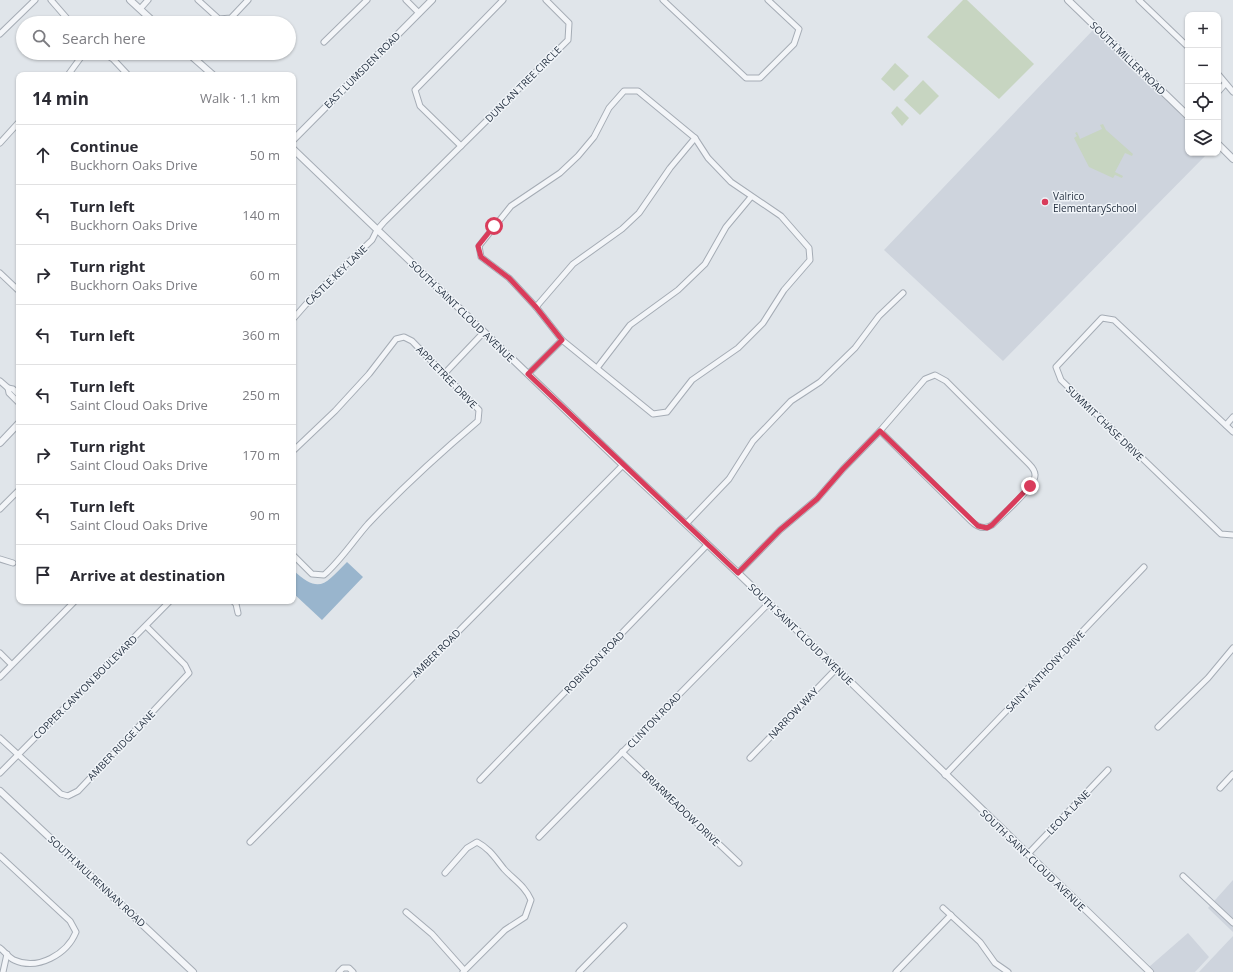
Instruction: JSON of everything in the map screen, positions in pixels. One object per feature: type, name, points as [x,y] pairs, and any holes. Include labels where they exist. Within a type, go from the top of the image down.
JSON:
[{"type":"street","points":[[19,16],[35,0]]},
{"type":"street","points":[[51,0],[65,16]]},
{"type":"street","points":[[130,0],[148,16]]},
{"type":"street","points":[[140,9],[148,0]]},
{"type":"street","points":[[198,0],[216,16]]},
{"type":"street","points":[[233,16],[248,0]]},
{"type":"street","points":[[324,42],[367,0]]},
{"type":"street","points":[[406,0],[418,13]]},
{"type":"street","name":"EAST LUMSDEN ROAD","points":[[296,137],[432,0]]},
{"type":"street","points":[[461,146],[420,106],[415,90],[502,0]]},
{"type":"street","name":"DUNCAN TREE CIRCLE","points":[[377,230],[568,40],[569,23],[546,0]]},
{"type":"street","points":[[663,0],[746,78],[760,78],[794,44],[799,29],[768,0]]},
{"type":"street","name":"SOUTH MILLER ROAD","points":[[1068,0],[1185,113]]},
{"type":"street","points":[[1139,0],[1185,44]]},
{"type":"street","points":[[0,34],[16,18]]},
{"type":"street","points":[[70,72],[79,60]]},
{"type":"street","points":[[114,60],[125,72]]},
{"type":"street","points":[[196,60],[210,72]]},
{"type":"street","points":[[1221,78],[1233,92]]},
{"type":"street","points":[[1221,89],[1225,84]]},
{"type":"street","points":[[624,91],[638,91],[695,138],[708,158],[731,182],[751,197],[780,216],[808,248],[810,260],[784,290],[763,323],[738,348],[692,380],[667,412],[653,414],[562,340],[536,307],[509,278],[481,257],[478,246],[511,206],[560,173],[578,156],[594,137],[609,108],[624,91]]},
{"type":"street","points":[[0,143],[16,125]]},
{"type":"street","points":[[536,307],[573,264],[622,228],[639,213],[670,168],[695,138]]},
{"type":"street","points":[[1221,147],[1233,159]]},
{"type":"street","name":"SOUTH SAINT CLOUD AVENUE","points":[[296,152],[622,465],[837,668],[1150,972]]},
{"type":"street","points":[[597,368],[630,325],[678,290],[705,264],[726,227],[751,197]]},
{"type":"street","name":"CASTLE KEY LANE","points":[[296,316],[315,294],[372,240],[377,230]]},
{"type":"street","points":[[0,273],[16,288]]},
{"type":"street","points":[[686,524],[729,479],[753,441],[791,401],[820,382],[855,348],[879,316],[903,293]]},
{"type":"street","name":"SUMMIT CHASE DRIVE","points":[[1233,432],[1114,320],[1102,318],[1056,368],[1061,380],[1221,534],[1233,535]]},
{"type":"street","points":[[445,373],[484,332]]},
{"type":"street","name":"APPLETREE DRIVE","points":[[296,448],[335,411],[369,374],[396,340],[404,337],[412,341],[445,373],[479,410],[478,421],[418,472],[367,526],[339,562],[324,576],[312,574],[296,558]]},
{"type":"street","points":[[528,374],[562,340]]},
{"type":"street","points":[[738,573],[780,530],[817,499],[926,379],[935,375],[946,381],[1029,464],[1035,472],[1035,479],[992,525],[987,528],[981,528],[970,521],[880,431]]},
{"type":"street","points":[[0,381],[8,388],[13,389],[16,392]]},
{"type":"street","points":[[8,388],[9,393],[16,400]]},
{"type":"street","points":[[1226,425],[1233,417]]},
{"type":"street","points":[[0,443],[16,426]]},
{"type":"street","name":"AMBER ROAD","points":[[250,842],[622,465]]},
{"type":"street","points":[[0,509],[16,493]]},
{"type":"street","name":"ROBINSON ROAD","points":[[480,780],[708,545]]},
{"type":"street","points":[[0,559],[13,563]]},
{"type":"street","name":"SAINT ANTHONY DRIVE","points":[[946,775],[1144,567]]},
{"type":"street","name":"CLINTON ROAD","points":[[539,837],[769,603]]},
{"type":"street","points":[[0,677],[11,664],[72,604]]},
{"type":"street","name":"COPPER CANYON BOULEVARD","points":[[0,774],[167,604]]},
{"type":"street","points":[[236,604],[238,613]]},
{"type":"street","name":"AMBER RIDGE LANE","points":[[0,738],[61,794],[68,796],[78,791],[189,673],[185,665],[146,626]]},
{"type":"street","points":[[1158,727],[1208,678],[1233,649]]},
{"type":"street","points":[[0,653],[11,664]]},
{"type":"street","name":"NARROW WAY","points":[[750,758],[837,668]]},
{"type":"street","name":"BRIARMEADOW DRIVE","points":[[622,752],[739,863]]},
{"type":"street","name":"LEOLA LANE","points":[[1028,854],[1108,770]]},
{"type":"street","points":[[1220,788],[1233,774]]},
{"type":"street","name":"SOUTH MULRENNAN ROAD","points":[[0,791],[193,972]]},
{"type":"street","points":[[406,912],[432,934],[464,971],[504,930],[526,917],[531,900],[526,889],[505,870],[487,848],[477,842],[467,848],[445,873]]},
{"type":"street","points":[[0,856],[70,921],[76,932],[72,942],[48,961],[32,963],[14,960],[0,948]]},
{"type":"street","points":[[1184,876],[1233,923]]},
{"type":"street","points":[[943,908],[980,942],[990,957],[1003,971]]},
{"type":"street","points":[[896,972],[951,915]]},
{"type":"street","points":[[579,972],[624,926]]},
{"type":"street","points":[[3,972],[6,954]]},
{"type":"street","points":[[339,972],[344,968],[349,968],[353,972]]},
{"type":"shaded area","name":"Valrico ElementarySchool","points":[[1093,30],[1185,117],[1185,156],[1205,156],[1003,361],[884,250]]},
{"type":"shaded area","points":[[1233,880],[1233,932],[1208,908]]},
{"type":"shaded area","points":[[1188,933],[1209,957],[1195,972],[1154,972],[1149,967]]},
{"type":"shaded area","points":[[1233,936],[1233,972],[1199,972]]},
{"type":"green space","points":[[963,0],[967,0],[1034,64],[999,99],[927,37]]},
{"type":"green space","points":[[895,63],[909,76],[894,91],[881,79]]},
{"type":"green space","points":[[923,80],[939,96],[920,115],[904,100]]},
{"type":"green space","points":[[897,106],[909,118],[902,126],[891,113]]},
{"type":"green space","points":[[1103,124],[1106,130],[1133,154],[1132,156],[1125,153],[1115,172],[1123,176],[1122,178],[1115,175],[1113,178],[1089,167],[1074,138],[1077,136],[1075,133],[1077,132],[1080,139],[1102,129],[1100,125]]},
{"type":"water","points":[[347,562],[363,577],[322,620],[296,596],[296,573],[302,578],[316,584],[322,584],[333,576]]},
{"type":"place","name":"Valrico ElementarySchool","points":[[1045,202]]},
{"type":"route","points":[[494,226],[478,246],[481,257],[509,278],[536,307],[562,340],[528,374],[622,465],[738,573],[780,530],[817,499],[843,469],[880,431],[970,521],[981,528],[987,528],[992,525],[1030,486]]}]
